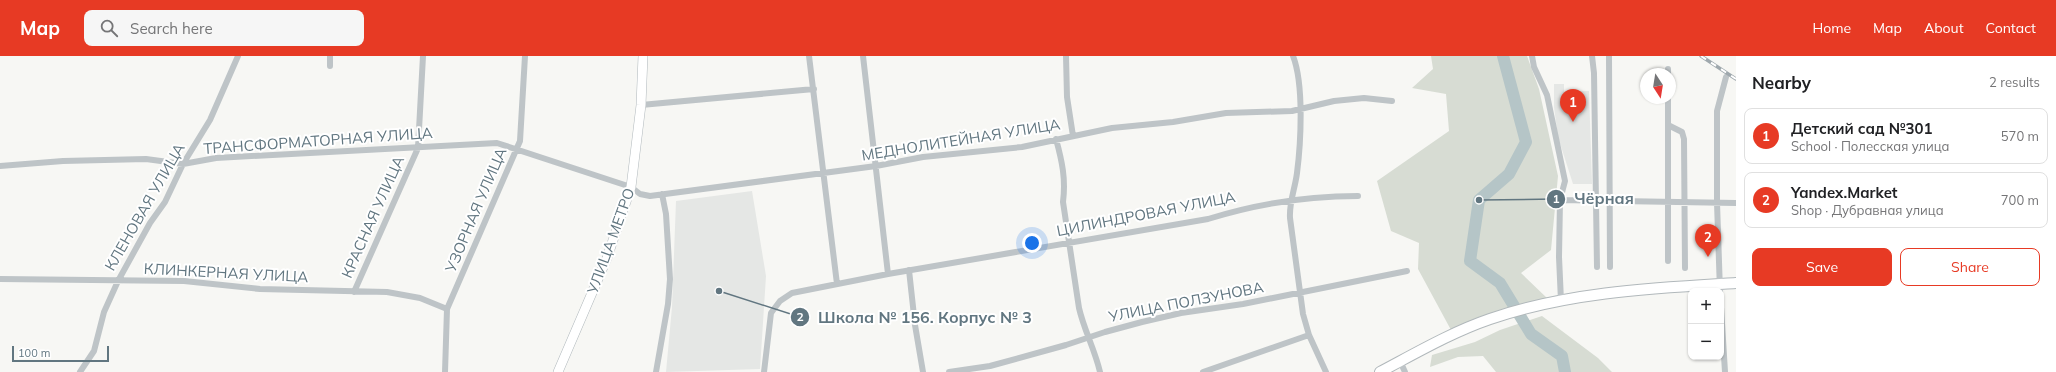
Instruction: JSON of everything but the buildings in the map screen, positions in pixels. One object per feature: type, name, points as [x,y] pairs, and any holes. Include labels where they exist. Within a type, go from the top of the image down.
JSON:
[{"type":"main road","points":[[1719,288],[1736,284]]},
{"type":"main road","points":[[1380,372],[1470,326],[1512,312],[1561,301],[1613,293],[1688,289]]},
{"type":"street","name":"КЛЕНОВАЯ УЛИЦА","points":[[80,372],[94,351],[104,312],[118,281],[150,223],[165,202],[183,164],[210,120],[238,56]]},
{"type":"street","points":[[330,56],[330,66]]},
{"type":"street","name":"КРАСНАЯ УЛИЦА","points":[[354,292],[418,148],[423,56]]},
{"type":"street","name":"УЗОРНАЯ УЛИЦА","points":[[445,372],[447,309],[520,141],[524,56]]},
{"type":"street","name":"УЛИЦА МЕТРО","points":[[558,372],[607,258],[631,187],[641,105],[643,56]]},
{"type":"street","points":[[809,56],[837,284]]},
{"type":"street","points":[[863,56],[888,274]]},
{"type":"street","points":[[1066,56],[1067,97],[1073,136]]},
{"type":"street","points":[[1294,56],[1298,67],[1300,91],[1297,174],[1290,201],[1290,213],[1303,314],[1309,335],[1326,372]]},
{"type":"street","points":[[1532,56],[1534,67],[1547,95],[1564,181],[1560,200],[1559,257],[1561,301]]},
{"type":"street","points":[[1592,56],[1594,73],[1598,267]]},
{"type":"street","points":[[1609,56],[1610,267]]},
{"type":"street","points":[[1719,288],[1717,111],[1726,77]]},
{"type":"street","points":[[641,105],[814,89]]},
{"type":"street","name":"МЕДНОЛИТЕЙНАЯ УЛИЦА","points":[[631,187],[640,194],[650,196],[824,174],[923,157],[1022,147],[1112,128],[1173,122],[1226,113],[1299,110],[1334,101],[1364,98],[1392,101]]},
{"type":"street","points":[[1668,104],[1668,261]]},
{"type":"street","points":[[1668,125],[1682,132],[1684,139],[1685,268]]},
{"type":"street","points":[[1056,139],[1064,167],[1065,186],[1063,202],[1079,308],[1100,372]]},
{"type":"street","name":"ТРАНСФОРМАТОРНАЯ УЛИЦА","points":[[0,166],[63,161],[146,159],[183,164],[216,158],[418,148],[497,142],[631,187]]},
{"type":"street","points":[[656,372],[668,304],[670,279],[666,214],[662,194]]},
{"type":"street","name":"ЦИЛИНДРОВАЯ УЛИЦА","points":[[764,372],[771,313],[780,301],[792,293],[909,270],[1208,219],[1236,210],[1290,201],[1358,196]]},
{"type":"street","points":[[1560,200],[1736,203]]},
{"type":"street","points":[[909,270],[915,325],[923,372]]},
{"type":"street","name":"УЛИЦА ПОЛЗУНОВА","points":[[949,372],[990,366],[1142,322],[1244,304],[1407,271]]},
{"type":"street","name":"КЛИНКЕРНАЯ УЛИЦА","points":[[0,279],[184,281],[260,289],[387,292],[420,298],[447,309]]},
{"type":"street","points":[[1722,324],[1725,372]]},
{"type":"street","points":[[1203,372],[1309,335]]},
{"type":"street","points":[[1400,361],[1405,372]]},
{"type":"shaded area","points":[[1431,56],[1527,56],[1539,89],[1558,176],[1551,250],[1521,273],[1548,299],[1479,317],[1451,330],[1418,269],[1419,243],[1391,231],[1377,181],[1449,131],[1446,94],[1412,88],[1433,69]]},
{"type":"shaded area","points":[[1554,84],[1564,84],[1564,92],[1589,91],[1592,184],[1573,184],[1558,137],[1554,107]]},
{"type":"shaded area","points":[[752,191],[766,276],[760,369],[666,372],[672,307],[676,201]]},
{"type":"shaded area","points":[[1542,316],[1598,358],[1612,372],[1496,372],[1483,356],[1458,357],[1430,367],[1432,355],[1475,342],[1500,330]]},
{"type":"waterway","points":[[1503,56],[1526,142],[1509,174],[1479,200],[1470,261],[1500,283],[1531,334],[1562,356],[1565,372]]},
{"type":"railway","points":[[1701,56],[1736,79]]},
{"type":"place","name":"Детский сад №301","points":[[1573,122]]},
{"type":"place","name":"Чёрная","points":[[1479,200]]},
{"type":"place","name":"Yandex.Market","points":[[1708,257]]},
{"type":"place","name":"Школа № 156. Корпус № 3","points":[[719,291]]}]
